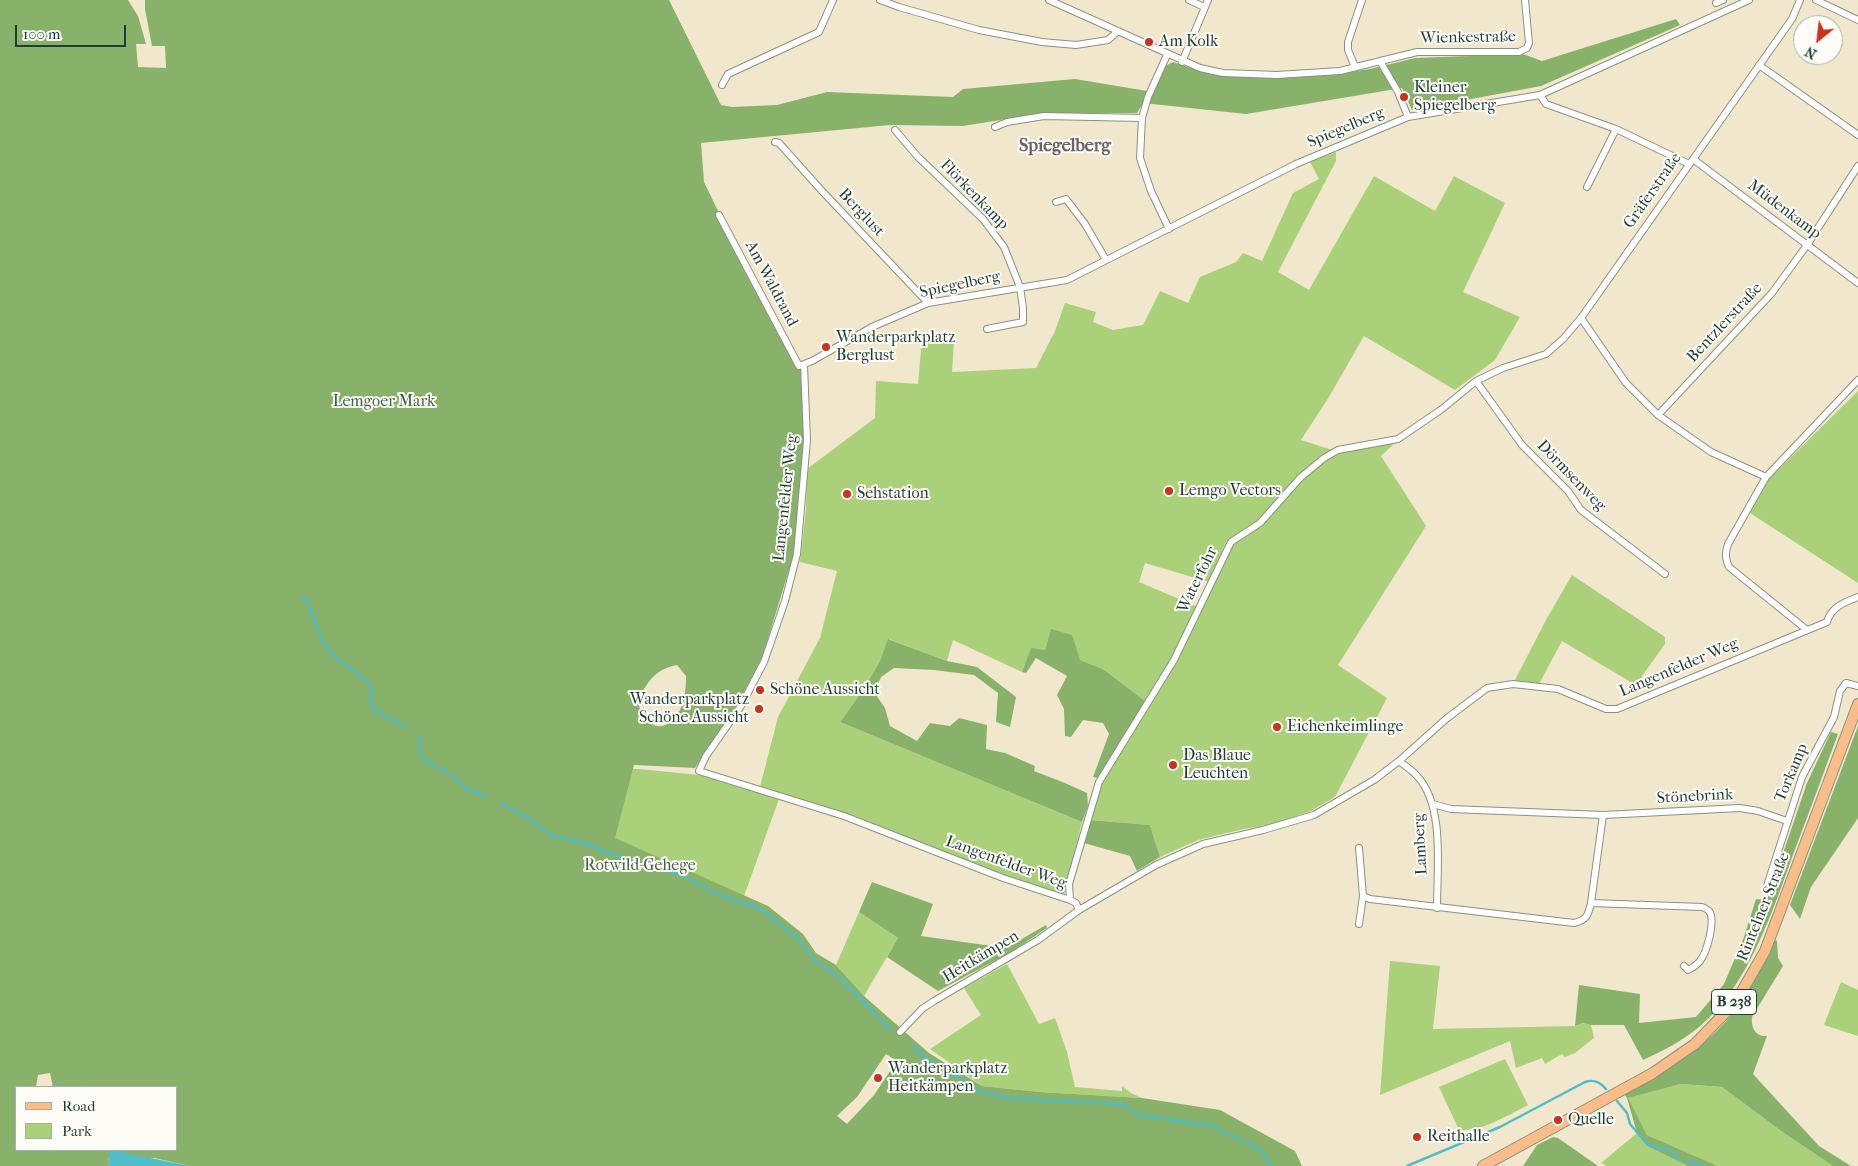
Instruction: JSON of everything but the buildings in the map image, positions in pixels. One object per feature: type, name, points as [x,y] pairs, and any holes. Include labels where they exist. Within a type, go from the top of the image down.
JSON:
[{"type":"main road","name":"Rintelner Straße","points":[[1483,1166],[1653,1073],[1695,1044],[1726,1012],[1741,993],[1765,951],[1858,704]]},
{"type":"street","points":[[722,85],[728,74],[819,32],[833,0]]},
{"type":"street","points":[[880,0],[899,8],[979,30],[1042,42],[1084,44],[1108,40],[1118,31]]},
{"type":"street","points":[[1049,0],[1182,62],[1223,73],[1277,75],[1340,70],[1380,61],[1398,92],[1408,117]]},
{"type":"street","points":[[1189,0],[1204,7]]},
{"type":"street","points":[[1182,62],[1208,0]]},
{"type":"street","points":[[1355,67],[1348,50],[1348,42],[1362,0]]},
{"type":"street","name":"Wienkestraße","points":[[1380,61],[1417,52],[1519,52],[1527,48],[1529,43],[1525,0]]},
{"type":"street","points":[[1716,3],[1723,0]]},
{"type":"street","name":"Spiegelberg","points":[[802,365],[872,327],[928,303],[1066,280],[1296,164],[1408,117],[1540,95],[1749,0]]},
{"type":"street","name":"Gräferstraße","points":[[1503,368],[1546,354],[1563,340],[1581,318],[1792,19],[1800,0]]},
{"type":"street","points":[[1816,0],[1858,20]]},
{"type":"street","points":[[1167,55],[1148,97],[1142,118],[1140,158],[1169,229]]},
{"type":"street","points":[[1759,64],[1858,135]]},
{"type":"street","name":"Müdenkamp","points":[[1540,95],[1546,104],[1616,129],[1691,161],[1858,283]]},
{"type":"street","points":[[995,127],[1007,122],[1044,116],[1142,118]]},
{"type":"street","points":[[1587,187],[1616,129]]},
{"type":"street","name":"Flörkenkamp","points":[[895,130],[918,157],[983,219],[1004,247],[1020,287]]},
{"type":"street","name":"Berglust","points":[[775,142],[779,142],[822,191],[928,303]]},
{"type":"street","name":"Bentzlerstraße","points":[[1658,415],[1772,293],[1807,245],[1858,166]]},
{"type":"street","points":[[1056,202],[1066,200],[1085,224],[1106,260]]},
{"type":"street","name":"Am Waldrand","points":[[719,214],[802,365]]},
{"type":"street","name":"Spiegelberg","points":[[986,329],[1023,322],[1020,287]]},
{"type":"street","points":[[1581,318],[1626,383],[1658,415],[1712,452],[1766,477]]},
{"type":"street","name":"Langenfelder Weg","points":[[802,365],[807,440],[797,554],[785,601],[764,662],[741,706],[706,756],[699,771],[828,811],[1028,888],[1070,900],[1076,903],[1079,910],[1156,865],[1203,844],[1263,830],[1314,815],[1374,780],[1399,761],[1446,719],[1487,688],[1513,684],[1558,689],[1606,709],[1617,709],[1827,622],[1834,609],[1858,597]]},
{"type":"street","name":"Waterfohr","points":[[1070,900],[1069,884],[1099,782],[1177,654],[1231,542],[1260,523],[1300,478],[1331,453],[1338,450],[1398,439],[1442,409],[1476,381],[1503,368]]},
{"type":"street","points":[[1807,630],[1735,573],[1729,567],[1725,552],[1766,477],[1858,380]]},
{"type":"street","name":"Dörmsenweg","points":[[1476,381],[1522,445],[1568,491],[1580,510],[1664,574]]},
{"type":"street","name":"Torkamp","points":[[1766,889],[1802,777],[1836,712],[1841,688],[1850,683],[1858,686]]},
{"type":"street","name":"Lamberg","points":[[1399,761],[1418,777],[1433,804],[1437,829],[1437,908]]},
{"type":"street","name":"Stönebrink","points":[[1433,804],[1451,809],[1602,815],[1740,808],[1758,811],[1787,821]]},
{"type":"street","points":[[1364,896],[1370,899],[1437,908],[1574,923],[1586,919],[1591,902],[1602,815]]},
{"type":"street","points":[[1359,848],[1364,896],[1359,924]]},
{"type":"street","points":[[1591,902],[1702,907],[1707,909],[1711,917],[1710,938],[1706,949],[1700,961],[1694,967],[1688,970],[1684,966]]},
{"type":"street","name":"Heitkämpen","points":[[900,1032],[922,1009],[1038,940],[1079,910]]},
{"type":"green space","name":"Lemgoer Mark","points":[[0,0],[128,0],[138,16],[146,44],[136,44],[138,67],[166,68],[165,46],[152,46],[145,0],[669,0],[721,105],[732,107],[777,105],[827,92],[953,97],[963,89],[1075,79],[1153,92],[1165,66],[1173,62],[1209,74],[1258,77],[1329,75],[1370,69],[1415,58],[1523,54],[1542,61],[1676,19],[1680,25],[1541,86],[1412,110],[1402,88],[1246,114],[1143,103],[1137,113],[1044,113],[963,126],[890,125],[701,143],[704,182],[749,275],[802,372],[807,469],[794,554],[761,661],[738,703],[695,768],[634,765],[615,838],[768,906],[803,934],[816,953],[836,965],[864,996],[929,1053],[982,1086],[1040,1092],[1142,1098],[1220,1110],[1295,1151],[1302,1166],[190,1166],[154,1158],[108,1158],[110,1166],[0,1166]],"holes":[[[677,665],[686,676],[685,695],[675,718],[665,725],[659,726],[649,723],[642,714],[639,703],[640,696],[649,681],[656,674]],[[886,1054],[897,1061],[874,1095],[847,1124],[837,1116],[857,1097]]]},
{"type":"green space","points":[[1336,152],[1336,161],[1278,272],[1309,290],[1374,176],[1435,211],[1454,176],[1505,203],[1463,292],[1520,317],[1495,360],[1455,390],[1364,336],[1329,397],[1301,440],[1332,450],[1260,521],[1226,542],[1209,582],[1145,563],[1139,582],[1198,607],[1165,671],[1145,701],[1103,669],[1080,660],[1051,630],[1045,650],[1031,649],[1022,672],[953,640],[947,661],[889,639],[880,661],[863,690],[840,722],[1082,822],[1064,895],[1022,882],[863,820],[760,787],[778,717],[820,638],[837,571],[800,562],[806,509],[807,469],[875,418],[876,381],[918,384],[922,339],[954,342],[952,372],[1036,368],[1055,331],[1065,303],[1096,312],[1093,322],[1113,330],[1143,325],[1160,291],[1188,303],[1200,277],[1236,262],[1243,253],[1262,261],[1293,193],[1319,179],[1310,162]]},
{"type":"green space","points":[[1858,391],[1858,583],[1750,513],[1769,479]]},
{"type":"green space","points":[[1399,439],[1381,456],[1426,526],[1338,665],[1387,698],[1335,797],[1311,811],[1274,824],[1198,840],[1160,857],[1150,825],[1090,820],[1103,779],[1205,602],[1235,541],[1262,523],[1301,478],[1336,452]]},
{"type":"green space","points":[[1572,575],[1665,637],[1665,644],[1642,676],[1639,687],[1562,641],[1539,684],[1514,682]]},
{"type":"green space","points":[[1051,629],[1072,635],[1080,660],[1103,669],[1145,701],[1098,778],[1093,777],[1109,734],[1103,723],[1083,720],[1071,737],[1065,736],[1064,709],[1057,695],[1067,676],[1036,658],[1026,673],[1022,672],[1031,648],[1045,650]]},
{"type":"green space","points":[[888,639],[947,661],[977,667],[1016,697],[1010,727],[996,722],[998,693],[974,675],[894,668],[881,677],[874,692],[885,708],[890,726],[917,741],[930,723],[950,726],[959,718],[987,725],[986,749],[1005,753],[1035,766],[1034,771],[1087,793],[1088,806],[1082,822],[840,722],[863,690],[880,661]]},
{"type":"green space","points":[[1858,726],[1858,818],[1811,887],[1800,919],[1790,905]]},
{"type":"green space","points":[[1831,732],[1838,734],[1768,922],[1732,991],[1716,1010],[1686,1037],[1643,1060],[1624,1025],[1591,1025],[1583,1023],[1575,1026],[1579,985],[1640,994],[1639,1023],[1696,1017],[1724,984],[1744,937],[1756,899],[1767,900],[1807,783]]},
{"type":"green space","name":"Rotwild-Gehege","points":[[526,759],[605,769],[639,769],[699,775],[779,799],[744,896],[645,999]]},
{"type":"green space","points":[[1090,820],[1150,825],[1160,857],[1137,871],[1130,856],[1084,843]]},
{"type":"green space","points":[[872,882],[933,904],[921,936],[1006,948],[1046,925],[1047,928],[1011,952],[938,991],[887,957],[898,938],[859,912]]},
{"type":"green space","points":[[859,912],[898,938],[864,996],[836,965]]},
{"type":"green space","points":[[1775,940],[1777,941],[1778,958],[1783,966],[1752,1017],[1755,1031],[1759,1035],[1767,1036],[1753,1074],[1819,1146],[1851,1166],[1833,1166],[1781,1131],[1722,1087],[1681,1084],[1628,1098],[1647,1135],[1718,1166],[1688,1166],[1647,1146],[1637,1133],[1627,1098],[1624,1094],[1674,1064],[1714,1034],[1735,1010],[1761,969]]},
{"type":"green space","points":[[1390,961],[1440,966],[1433,1029],[1575,1026],[1583,1023],[1591,1025],[1594,1038],[1575,1053],[1565,1057],[1562,1054],[1545,1064],[1542,1058],[1516,1068],[1510,1041],[1380,1095]]},
{"type":"green space","points":[[1007,964],[1039,1024],[1055,1018],[1067,1052],[1075,1087],[1122,1091],[1122,1086],[1142,1098],[1040,1092],[982,1086],[930,1049],[981,1015],[964,988]]},
{"type":"green space","points":[[1841,982],[1858,990],[1858,1036],[1824,1025]]},
{"type":"green space","points":[[1505,1059],[1528,1105],[1486,1125],[1468,1130],[1459,1130],[1439,1087]]},
{"type":"green space","points":[[1681,1084],[1722,1087],[1781,1131],[1833,1166],[1718,1166],[1647,1135],[1627,1098]]},
{"type":"green space","points":[[1637,1133],[1647,1146],[1688,1166],[1607,1166],[1601,1163]]},
{"type":"green space","points":[[1553,1137],[1558,1138],[1598,1166],[1523,1166],[1537,1145]]},
{"type":"water","points":[[111,1151],[116,1151],[190,1166],[110,1166],[108,1158]]},
{"type":"waterway","points":[[302,595],[310,607],[319,635],[327,648],[372,687],[370,702],[374,710],[408,728]]},
{"type":"waterway","points":[[420,735],[421,757],[456,778],[465,788],[485,796]]},
{"type":"waterway","points":[[500,803],[521,814],[553,836],[586,844],[681,875],[717,894],[761,909],[799,940],[815,961],[837,975],[890,1029]]},
{"type":"waterway","points":[[912,1046],[927,1059],[979,1091],[1007,1098],[1122,1104],[1140,1115],[1213,1126],[1261,1150],[1272,1166]]},
{"type":"waterway","points":[[1407,1166],[1500,1127],[1585,1082],[1597,1082],[1606,1089]]},
{"type":"waterway","points":[[1617,1101],[1627,1113],[1630,1124],[1647,1144],[1657,1148],[1668,1148],[1679,1160]]},
{"type":"waterway","points":[[1687,1161],[1704,1166]]},
{"type":"place","name":"Am Kolk","points":[[1149,42]]},
{"type":"place","name":"Kleiner Spiegelberg","points":[[1404,97]]},
{"type":"place","name":"Wanderparkplatz Berglust","points":[[826,347]]},
{"type":"place","name":"Lemgo Vectors","points":[[1169,491]]},
{"type":"place","name":"Sehstation","points":[[847,494]]},
{"type":"place","name":"Schöne Aussicht","points":[[760,690]]},
{"type":"place","name":"Wanderparkplatz Schöne Aussicht","points":[[759,709]]},
{"type":"place","name":"Eichenkeimlinge","points":[[1277,727]]},
{"type":"place","name":"Das Blaue Leuchten","points":[[1173,765]]},
{"type":"place","name":"Wanderparkplatz Heitkämpen","points":[[878,1078]]},
{"type":"place","name":"Quelle","points":[[1558,1120]]},
{"type":"place","name":"Reithalle","points":[[1417,1137]]},
{"type":"district","name":"Spiegelberg","points":[[1065,147]]}]
